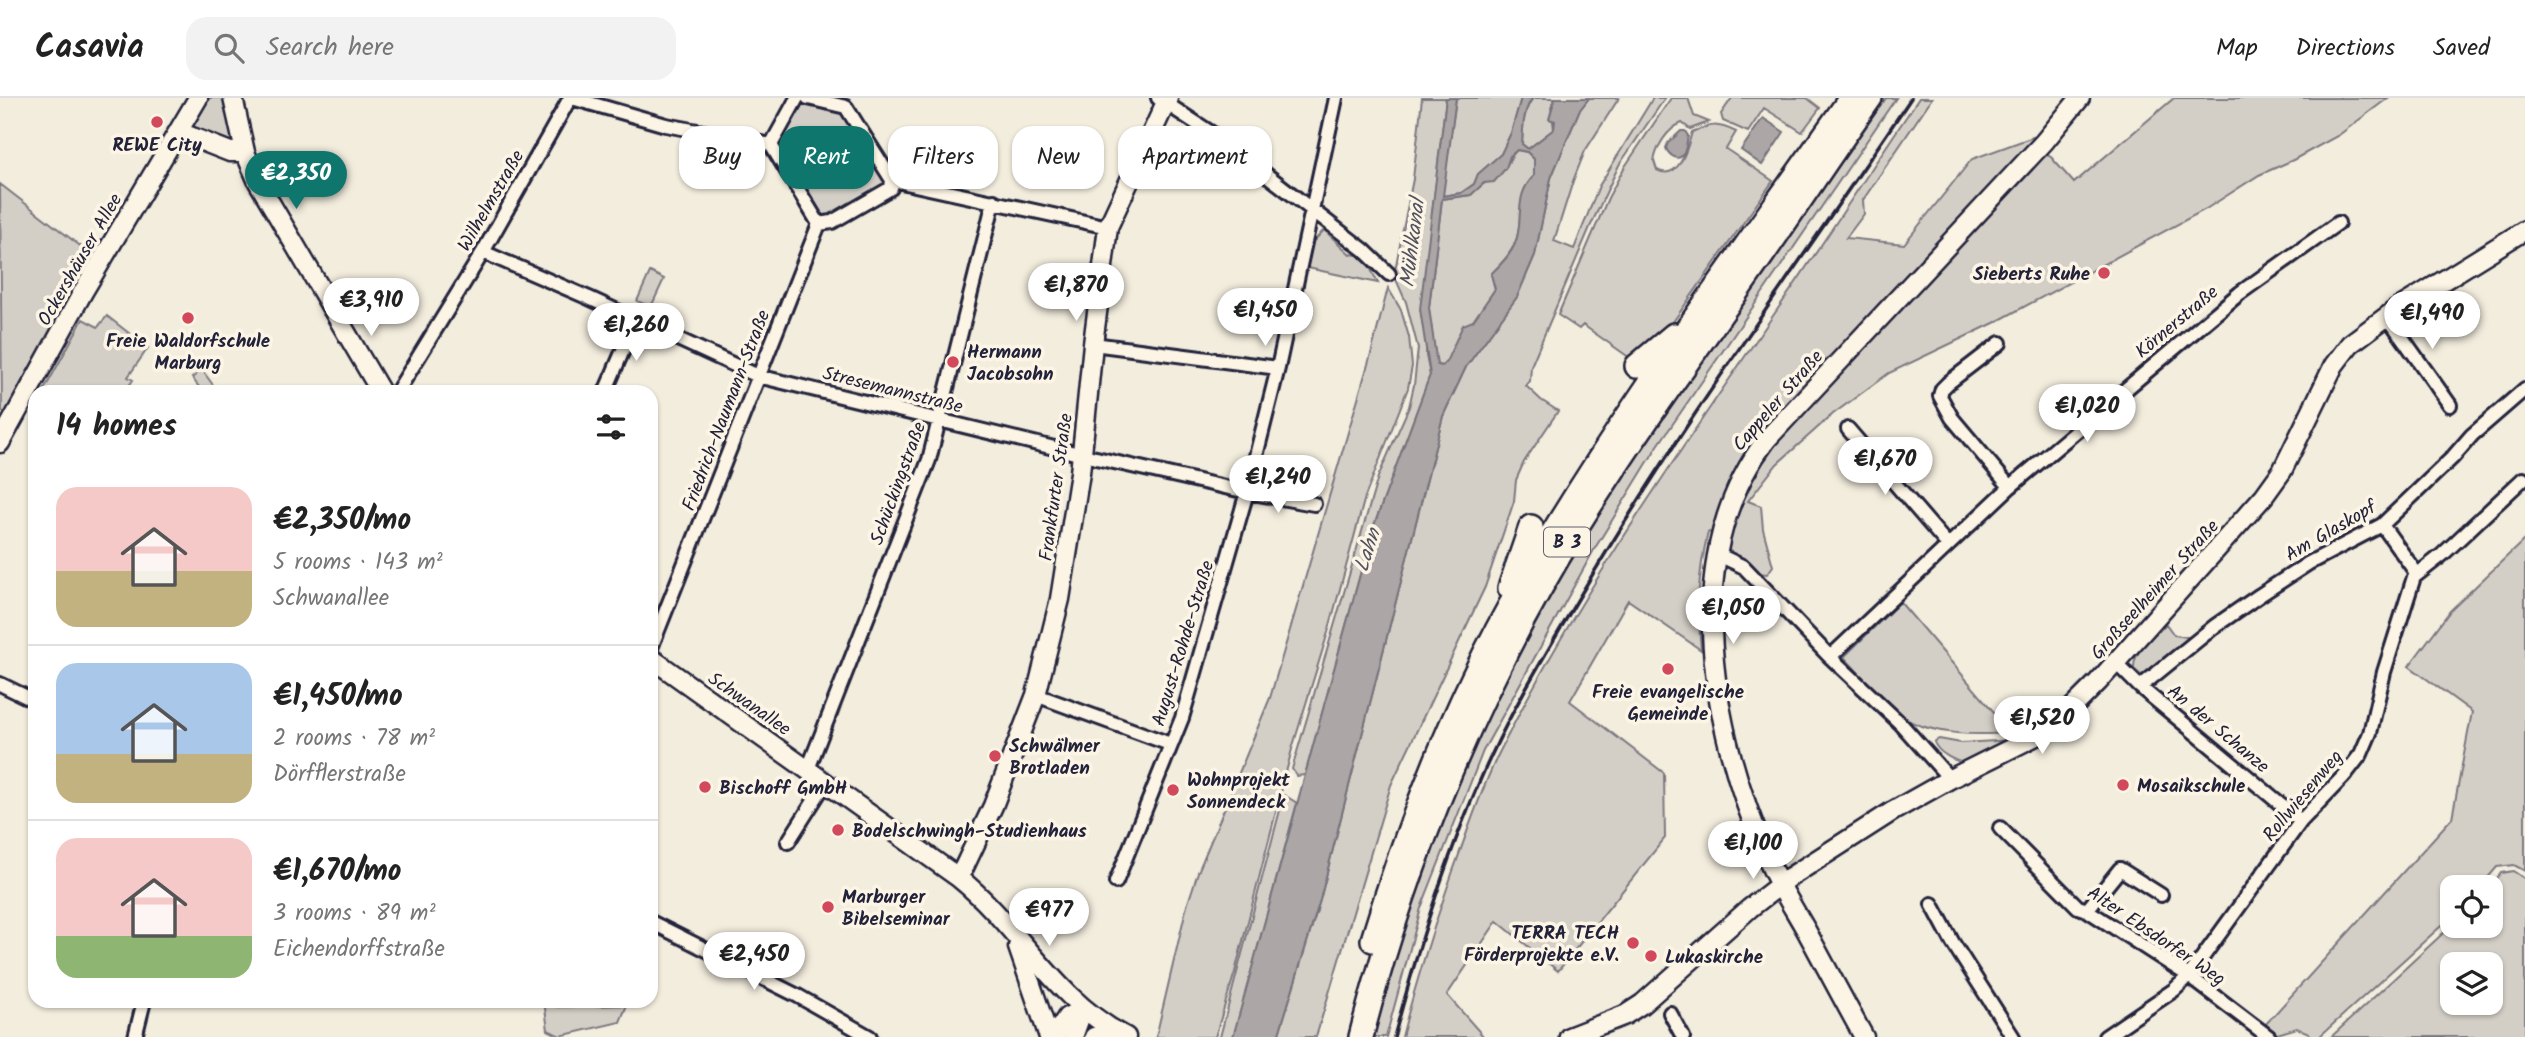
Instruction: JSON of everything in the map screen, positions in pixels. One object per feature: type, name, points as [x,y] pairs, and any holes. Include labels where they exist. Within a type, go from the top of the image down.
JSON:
[{"type":"highway","name":"B 3","points":[[1345,1037],[1391,880],[1409,831],[1453,722],[1522,585],[1601,457],[1851,98]]},
{"type":"highway","name":"B 3","points":[[1361,1037],[1390,937],[1441,795],[1495,675],[1538,595],[1621,457],[1870,98]]},
{"type":"highway","points":[[1637,366],[1701,312]]},
{"type":"highway","points":[[1493,640],[1531,527]]},
{"type":"main road","name":"Ockershäuser Allee","points":[[0,443],[5,421],[198,98]]},
{"type":"main road","points":[[233,98],[245,152],[270,205],[377,385]]},
{"type":"main road","points":[[238,120],[240,98]]},
{"type":"main road","name":"Cappeler Straße","points":[[1864,1037],[1780,885],[1742,795],[1727,736],[1714,651],[1713,584],[1719,546],[1734,493],[1749,464],[1767,439],[2044,142],[2080,98]]},
{"type":"main road","name":"Frankfurter Straße","points":[[960,878],[993,806],[1036,695],[1060,598],[1083,455],[1093,344],[1108,228],[1164,100]]},
{"type":"main road","points":[[179,132],[230,152],[245,152]]},
{"type":"main road","name":"Großseelheimer Straße","points":[[1569,1037],[1625,1015],[1642,1004],[1750,908],[1780,885],[1893,811],[2052,728],[2264,496],[2282,471],[2338,358],[2362,333],[2525,230]]},
{"type":"main road","name":"Schwanallee","points":[[658,663],[960,878],[980,895],[1047,975],[1083,1009],[1122,1035]]},
{"type":"main road","points":[[1013,933],[1051,1037],[1068,1017],[1083,1009]]},
{"type":"main road","points":[[1073,1037],[1083,1009]]},
{"type":"main road","points":[[1094,1037],[1122,1035]]},
{"type":"street","points":[[571,98],[666,125],[771,145],[819,224],[832,222],[889,189]]},
{"type":"street","name":"Wilhelmstraße","points":[[401,385],[483,252],[571,98]]},
{"type":"street","points":[[771,145],[797,98]]},
{"type":"street","points":[[808,98],[847,103],[888,173]]},
{"type":"street","name":"August-Rohde-Straße","points":[[1116,881],[1182,718],[1247,492],[1278,368],[1336,98]]},
{"type":"street","points":[[1164,100],[1219,138],[1364,250],[1390,274]]},
{"type":"street","points":[[936,189],[1108,228]]},
{"type":"street","name":"Schückingstraße","points":[[808,769],[929,460],[994,201]]},
{"type":"street","name":"Körnerstraße","points":[[1830,657],[2010,487],[2240,293],[2338,223]]},
{"type":"street","name":"Friedrich-Naumann-Straße","points":[[658,630],[819,224]]},
{"type":"street","name":"Stresemannstraße","points":[[483,252],[758,376],[1083,455],[1247,492],[1314,504]]},
{"type":"street","points":[[2387,316],[2450,405]]},
{"type":"street","points":[[608,385],[636,320]]},
{"type":"street","points":[[2000,343],[1948,383],[1942,389],[1940,397],[1952,418],[2010,487]]},
{"type":"street","points":[[1093,344],[1278,368]]},
{"type":"street","name":"Am Glaskopf","points":[[2140,687],[2215,626],[2260,595],[2309,563],[2382,525],[2452,458],[2472,435],[2525,389]]},
{"type":"street","points":[[1848,429],[1947,544]]},
{"type":"street","points":[[2382,525],[2417,574],[2442,555],[2523,479]]},
{"type":"street","points":[[1719,546],[1744,567],[1830,657],[1901,724],[1950,779]]},
{"type":"street","name":"Rollwiesenweg","points":[[2105,1037],[2189,976],[2301,821],[2361,754],[2367,743],[2384,672],[2417,574]]},
{"type":"street","name":"An der Schanze","points":[[2115,662],[2140,687],[2301,821]]},
{"type":"street","points":[[0,684],[28,698]]},
{"type":"street","points":[[1036,695],[1170,744]]},
{"type":"street","points":[[788,842],[826,782]]},
{"type":"street","name":"Alter Ebsdorfer Weg","points":[[2000,828],[2078,907],[2087,910],[2189,976],[2269,1037]]},
{"type":"street","points":[[2087,910],[2120,869],[2161,895]]},
{"type":"street","points":[[1932,904],[1953,943],[2013,1037]]},
{"type":"street","points":[[658,926],[798,996],[870,1037]]},
{"type":"street","points":[[135,1037],[142,1008]]},
{"type":"street","points":[[1670,1013],[1683,1037]]},
{"type":"shaded area","points":[[206,98],[225,98],[233,138],[229,143],[192,128]]},
{"type":"shaded area","points":[[799,98],[845,109],[855,126],[784,126]]},
{"type":"shaded area","points":[[1422,98],[1446,98],[1431,223],[1426,356],[1430,375],[1372,531],[1305,775],[1297,776],[1292,769],[1378,477],[1409,407],[1414,385],[1418,348],[1406,302],[1394,275],[1413,179]]},
{"type":"shaded area","points":[[1456,98],[1521,98],[1511,133],[1501,154],[1478,174],[1474,184],[1461,193],[1442,196]]},
{"type":"shaded area","points":[[1533,98],[1555,98],[1551,107],[1554,129],[1528,149],[1522,144],[1523,126],[1525,113]]},
{"type":"shaded area","points":[[1589,98],[1619,98],[1585,151],[1554,241],[1574,249],[1599,186],[1653,98],[1665,98],[1619,165],[1531,366],[1530,381],[1526,386],[1558,411],[1524,462],[1516,480],[1514,501],[1485,587],[1391,785],[1316,1037],[1278,1037],[1320,900],[1443,416],[1466,367],[1517,297],[1535,255],[1551,178],[1579,111]]},
{"type":"shaded area","points":[[1671,98],[1688,98],[1694,116],[1709,122],[1690,129],[1682,123],[1672,129],[1655,155],[1657,170],[1665,172],[1677,167],[1685,154],[1692,132],[1709,126],[1719,126],[1736,132],[1726,149],[1773,181],[1665,333],[1633,360],[1583,325],[1579,329],[1558,315],[1608,198],[1624,168]]},
{"type":"shaded area","points":[[1732,98],[1807,98],[1820,108],[1802,132],[1764,108],[1748,132],[1723,121],[1721,114]]},
{"type":"shaded area","points":[[1886,98],[1896,98],[1657,447],[1595,548],[1483,751],[1421,908],[1386,1037],[1372,1037],[1399,936],[1468,752],[1555,583],[1607,499]]},
{"type":"shaded area","points":[[1919,98],[1932,98],[1863,200],[1864,214],[1846,238],[1904,244],[1972,159],[2033,137],[2074,183],[2174,98],[2388,98],[2339,135],[2259,175],[2206,209],[1994,323],[1889,373],[1833,414],[1777,464],[1748,501],[1761,506],[1763,529],[1773,566],[1767,574],[1759,573],[1725,550],[1729,538],[1708,532],[1699,591],[1701,650],[1628,600],[1570,701],[1664,773],[1665,838],[1558,971],[1497,921],[1447,995],[1484,1037],[1402,1037],[1432,933],[1485,783],[1528,697],[1594,583]]},
{"type":"shaded area","points":[[779,136],[779,153],[774,145]]},
{"type":"shaded area","points":[[1517,150],[1527,152],[1534,159],[1534,176],[1523,195],[1514,245],[1491,274],[1495,289],[1446,362],[1442,366],[1436,365],[1429,308],[1442,199],[1471,195],[1504,169]]},
{"type":"shaded area","points":[[874,160],[888,188],[822,223],[801,189],[874,189]]},
{"type":"shaded area","points":[[0,184],[92,255],[6,412],[2,412]]},
{"type":"shaded area","points":[[1324,230],[1350,254],[1364,256],[1378,283],[1303,267],[1309,239],[1315,240]]},
{"type":"shaded area","points":[[650,272],[664,279],[651,307],[637,301]]},
{"type":"shaded area","points":[[1388,288],[1401,310],[1409,337],[1412,366],[1408,388],[1365,497],[1329,629],[1292,749],[1235,972],[1215,1037],[1156,1037],[1186,909],[1198,872],[1270,698]]},
{"type":"shaded area","points":[[107,316],[148,348],[128,377],[133,380],[130,385],[47,385],[83,319],[98,327]]},
{"type":"shaded area","points":[[202,370],[213,385],[198,385],[192,378]]},
{"type":"shaded area","points":[[2525,539],[2525,871],[2514,865],[2497,867],[2490,875],[2440,875],[2440,927],[2319,1037],[2311,1037],[2309,1033],[2297,1028],[2274,1035],[2265,1025],[2452,818],[2472,712],[2409,666],[2450,611]]},
{"type":"shaded area","points":[[1900,602],[2012,733],[1971,734],[1917,725],[1899,715],[1844,657]]},
{"type":"shaded area","points":[[2166,624],[2174,635],[2193,638],[2147,675],[2141,675],[2134,669],[2137,655]]},
{"type":"shaded area","points":[[1939,739],[1961,743],[2013,740],[1965,763],[1939,750],[1934,742]]},
{"type":"shaded area","points":[[1284,795],[1297,803],[1233,1037],[1220,1037]]},
{"type":"shaded area","points":[[2513,871],[2525,879],[2525,1037],[2331,1037],[2440,936],[2503,938],[2503,875],[2499,875]]},
{"type":"shaded area","points":[[545,1008],[626,1008],[620,1022],[560,1036],[548,1030]]},
{"type":"water","name":"Lahn","points":[[1446,98],[1456,98],[1443,196],[1461,193],[1474,184],[1478,174],[1501,154],[1511,133],[1521,98],[1533,98],[1525,113],[1523,126],[1522,144],[1528,149],[1554,129],[1555,121],[1549,119],[1555,98],[1589,98],[1579,111],[1551,178],[1535,255],[1517,297],[1466,367],[1443,416],[1320,900],[1278,1037],[1233,1037],[1372,531],[1430,375],[1420,309]],"holes":[[[1517,150],[1527,152],[1534,159],[1534,176],[1524,189],[1514,245],[1508,256],[1491,274],[1495,289],[1473,321],[1463,325],[1446,362],[1442,366],[1437,365],[1429,308],[1442,199],[1471,195],[1484,183],[1494,182],[1506,168],[1510,156]]]},
{"type":"water","points":[[1763,118],[1784,132],[1762,165],[1741,150]]},
{"type":"water","points":[[1681,131],[1685,131],[1688,136],[1684,153],[1676,158],[1666,148]]},
{"type":"railway","points":[[1394,1037],[1425,930],[1462,824],[1491,756],[1522,696],[1657,471],[1911,98]]},
{"type":"place","name":"REWE City","points":[[157,122]]},
{"type":"place","name":"Sieberts Ruhe","points":[[2104,273]]},
{"type":"place","name":"Freie Waldorfschule Marburg","points":[[188,318]]},
{"type":"place","name":"Hermann Jacobsohn","points":[[953,362]]},
{"type":"place","name":"Freie evangelische Gemeinde","points":[[1668,669]]},
{"type":"place","name":"Schwälmer Brotladen","points":[[995,756]]},
{"type":"place","name":"Mosaikschule","points":[[2123,785]]},
{"type":"place","name":"Bischoff GmbH","points":[[705,787]]},
{"type":"place","name":"Wohnprojekt Sonnendeck","points":[[1173,790]]},
{"type":"place","name":"Bodelschwingh-Studienhaus","points":[[838,830]]},
{"type":"place","name":"Marburger Bibelseminar","points":[[828,907]]},
{"type":"place","name":"TERRA TECH Förderprojekte e.V.","points":[[1633,943]]},
{"type":"place","name":"Lukaskirche","points":[[1651,956]]},
{"type":"water label","name":"Mühlkanal","points":[[1412,243]]}]
